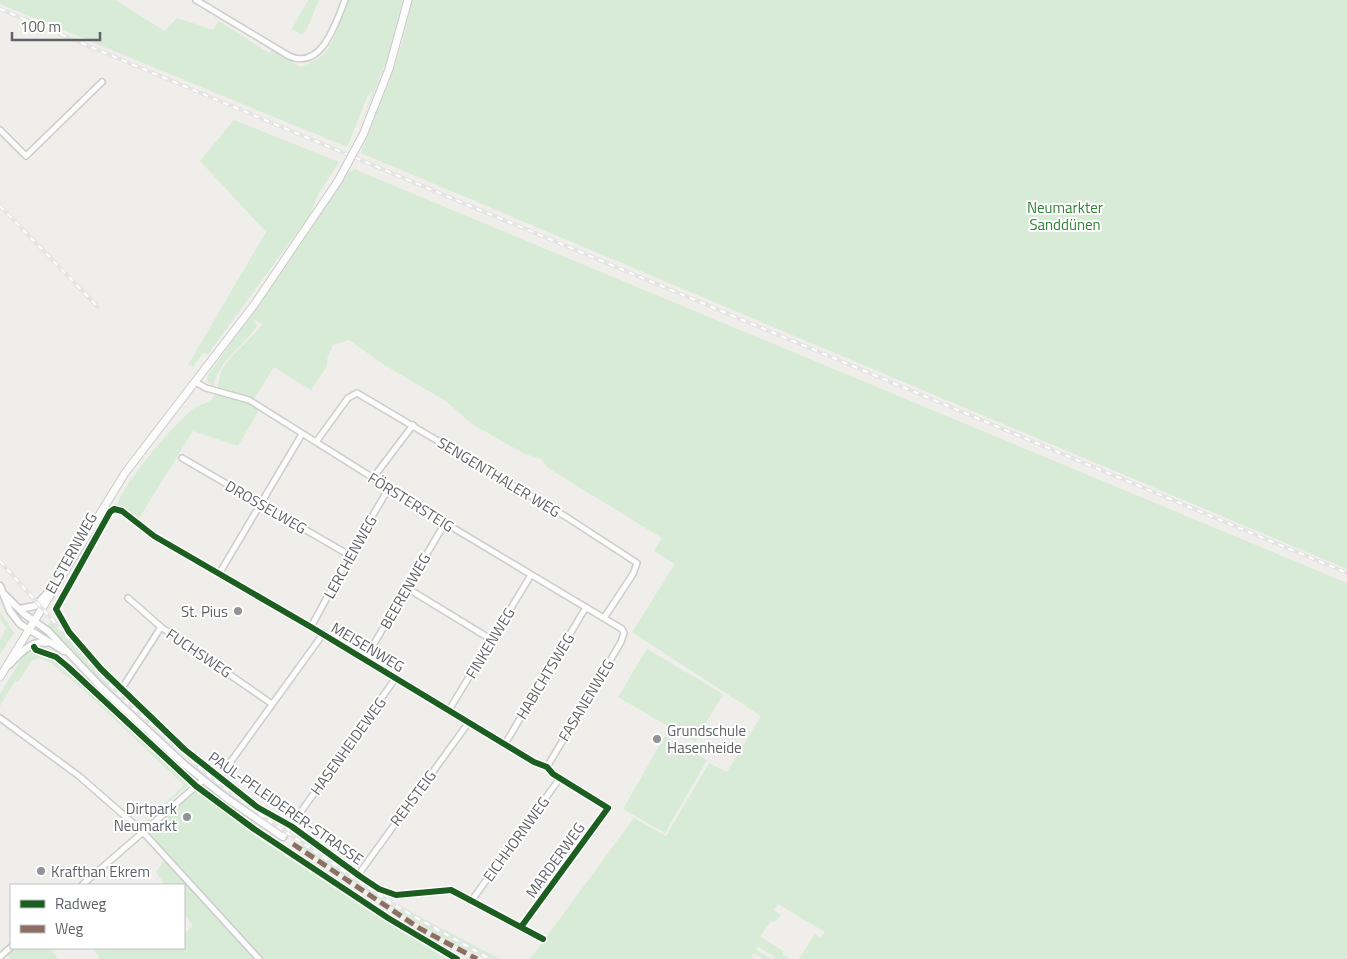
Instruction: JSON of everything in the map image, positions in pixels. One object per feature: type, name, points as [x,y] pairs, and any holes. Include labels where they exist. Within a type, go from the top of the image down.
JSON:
[{"type":"main road","points":[[1,673],[29,631],[129,467],[254,305],[338,181],[363,135],[389,69],[408,0]]},
{"type":"street","points":[[196,0],[293,58],[305,58],[320,51],[345,0]]},
{"type":"street","points":[[0,130],[26,156],[102,82]]},
{"type":"street","name":"FÖRSTERSTEIG","points":[[195,382],[206,388],[246,398],[445,523],[624,631]]},
{"type":"street","name":"SENGENTHALER WEG","points":[[316,442],[348,398],[357,393],[584,528],[633,559],[637,565],[604,618]]},
{"type":"street","points":[[374,478],[413,425]]},
{"type":"street","points":[[219,574],[302,434]]},
{"type":"street","name":"DROSSELWEG","points":[[182,458],[349,555]]},
{"type":"street","name":"LERCHENWEG","points":[[311,627],[349,555],[389,488]]},
{"type":"street","name":"MEISENWEG","points":[[114,509],[122,511],[154,536],[323,634],[540,765],[547,767],[560,778],[608,808]]},
{"type":"street","name":"ELSTERNWEG","points":[[56,612],[59,600],[77,572],[106,516],[114,509]]},
{"type":"street","name":"BEERENWEG","points":[[365,659],[445,523]]},
{"type":"street","name":"FINKENWEG","points":[[449,710],[532,575]]},
{"type":"street","points":[[19,609],[34,606],[58,581]]},
{"type":"street","points":[[0,586],[12,614],[29,631],[71,656]]},
{"type":"street","points":[[407,588],[492,640]]},
{"type":"street","points":[[5,595],[19,609],[48,631],[151,734],[203,780],[283,837]]},
{"type":"street","name":"FUCHSWEG","points":[[128,598],[160,627],[272,704]]},
{"type":"street","name":"HABICHTSWEG","points":[[505,744],[586,607]]},
{"type":"street","name":"PAUL-PFLEIDERER-STRASSE","points":[[56,612],[75,640],[120,690],[184,749],[257,807],[291,826],[358,875],[379,889],[393,894],[448,890],[472,900],[543,939]]},
{"type":"street","points":[[120,690],[160,627]]},
{"type":"street","name":"FASANENWEG","points":[[547,767],[621,642],[624,631]]},
{"type":"street","points":[[219,778],[323,634]]},
{"type":"street","points":[[1,673],[30,645],[41,642],[49,644]]},
{"type":"street","name":"HASENHEIDEWEG","points":[[283,837],[396,679]]},
{"type":"street","points":[[0,718],[68,767],[143,832],[259,959]]},
{"type":"street","name":"REHSTEIG","points":[[358,875],[469,722]]},
{"type":"street","name":"EICHHORNWEG","points":[[472,900],[560,778]]},
{"type":"street","points":[[83,884],[203,780]]},
{"type":"street","name":"MARDERWEG","points":[[521,927],[608,808]]},
{"type":"street","points":[[0,957],[10,948]]},
{"type":"green space","points":[[0,0],[115,0],[165,31],[177,18],[213,30],[219,21],[269,53],[272,49],[300,67],[318,59],[324,54],[337,32],[349,0],[403,0],[389,55],[358,132],[373,91],[368,95],[347,147],[0,4]]},
{"type":"green space","points":[[308,0],[319,0],[306,31],[302,35],[292,29]]},
{"type":"green space","name":"Neumarkter Sanddünen","points":[[412,0],[1347,0],[1347,569],[361,153],[402,43]]},
{"type":"green space","points":[[234,120],[339,162],[319,193],[309,216],[208,354],[203,353],[193,367],[188,365],[266,232],[200,161]]},
{"type":"green space","points":[[354,169],[1347,583],[1347,959],[799,959],[815,934],[821,938],[825,932],[778,904],[774,910],[781,915],[776,921],[770,922],[760,937],[784,951],[782,954],[790,959],[773,959],[774,956],[758,947],[756,950],[771,959],[763,959],[754,953],[751,957],[755,959],[530,959],[634,818],[666,836],[709,763],[727,772],[761,716],[632,632],[675,564],[654,551],[662,538],[548,468],[541,459],[525,454],[472,424],[447,402],[383,364],[349,340],[333,345],[328,356],[326,368],[311,390],[274,367],[250,405],[259,410],[238,446],[193,431],[138,520],[127,511],[116,507],[138,471],[169,432],[191,410],[214,397],[220,373],[226,364],[263,324],[252,319],[257,326],[220,369],[213,387],[207,380],[208,375],[284,269],[349,171],[352,172]]},
{"type":"green space","points":[[0,612],[14,633],[0,654],[0,640],[6,628],[0,618]]},
{"type":"green space","points":[[51,621],[150,729],[111,693],[48,625]]},
{"type":"green space","points":[[41,646],[56,651],[70,663],[185,769],[190,775],[191,781],[62,660],[52,653],[35,647]]},
{"type":"green space","points":[[31,648],[54,658],[66,667],[189,784],[149,820],[144,823],[184,785],[78,685],[49,662],[39,658],[32,661],[18,682],[15,681],[0,706],[0,694],[23,656]]},
{"type":"green space","points":[[647,649],[723,694],[695,742],[618,697]]},
{"type":"green space","points":[[153,731],[208,778],[280,830],[239,804],[176,753]]},
{"type":"green space","points":[[665,736],[707,760],[665,833],[623,809]]},
{"type":"green space","points":[[201,787],[208,789],[279,841],[255,828]]},
{"type":"green space","points":[[197,790],[240,822],[394,927],[447,959],[100,959],[94,949],[185,949],[185,933],[193,926],[185,914],[185,884],[164,884],[156,872],[168,856],[151,834],[155,827]]},
{"type":"green space","points":[[304,840],[358,878],[303,842]]},
{"type":"green space","points":[[302,844],[404,913],[486,959],[451,943],[400,913],[301,847]]},
{"type":"green space","points":[[298,852],[394,916],[451,949],[454,953],[451,954],[386,915],[298,856]]},
{"type":"green space","points":[[384,895],[424,919],[500,959],[494,959],[418,917]]},
{"type":"green space","points":[[15,949],[51,949],[58,959],[11,959],[7,955]]},
{"type":"railway","points":[[0,9],[1347,573]]},
{"type":"railway","points":[[0,206],[98,307]]},
{"type":"railway","points":[[0,561],[122,698],[209,776],[261,815],[394,905],[490,959]]},
{"type":"marked path","points":[[293,844],[419,928],[477,959]]},
{"type":"cycle path","points":[[521,927],[608,808],[553,774],[547,767],[534,762],[311,627],[154,536],[122,511],[114,509],[110,512],[56,609],[69,632],[101,669],[184,749],[257,807],[291,826],[379,889],[396,895],[451,890],[543,939]]},
{"type":"cycle path","points":[[34,647],[36,650],[56,657],[196,786],[254,829],[388,918],[457,959]]},
{"type":"place","name":"St. Pius","points":[[238,611]]},
{"type":"place","name":"Grundschule Hasenheide","points":[[657,739]]},
{"type":"place","name":"Dirtpark Neumarkt","points":[[187,817]]},
{"type":"place","name":"Krafthan Ekrem","points":[[41,871]]}]
